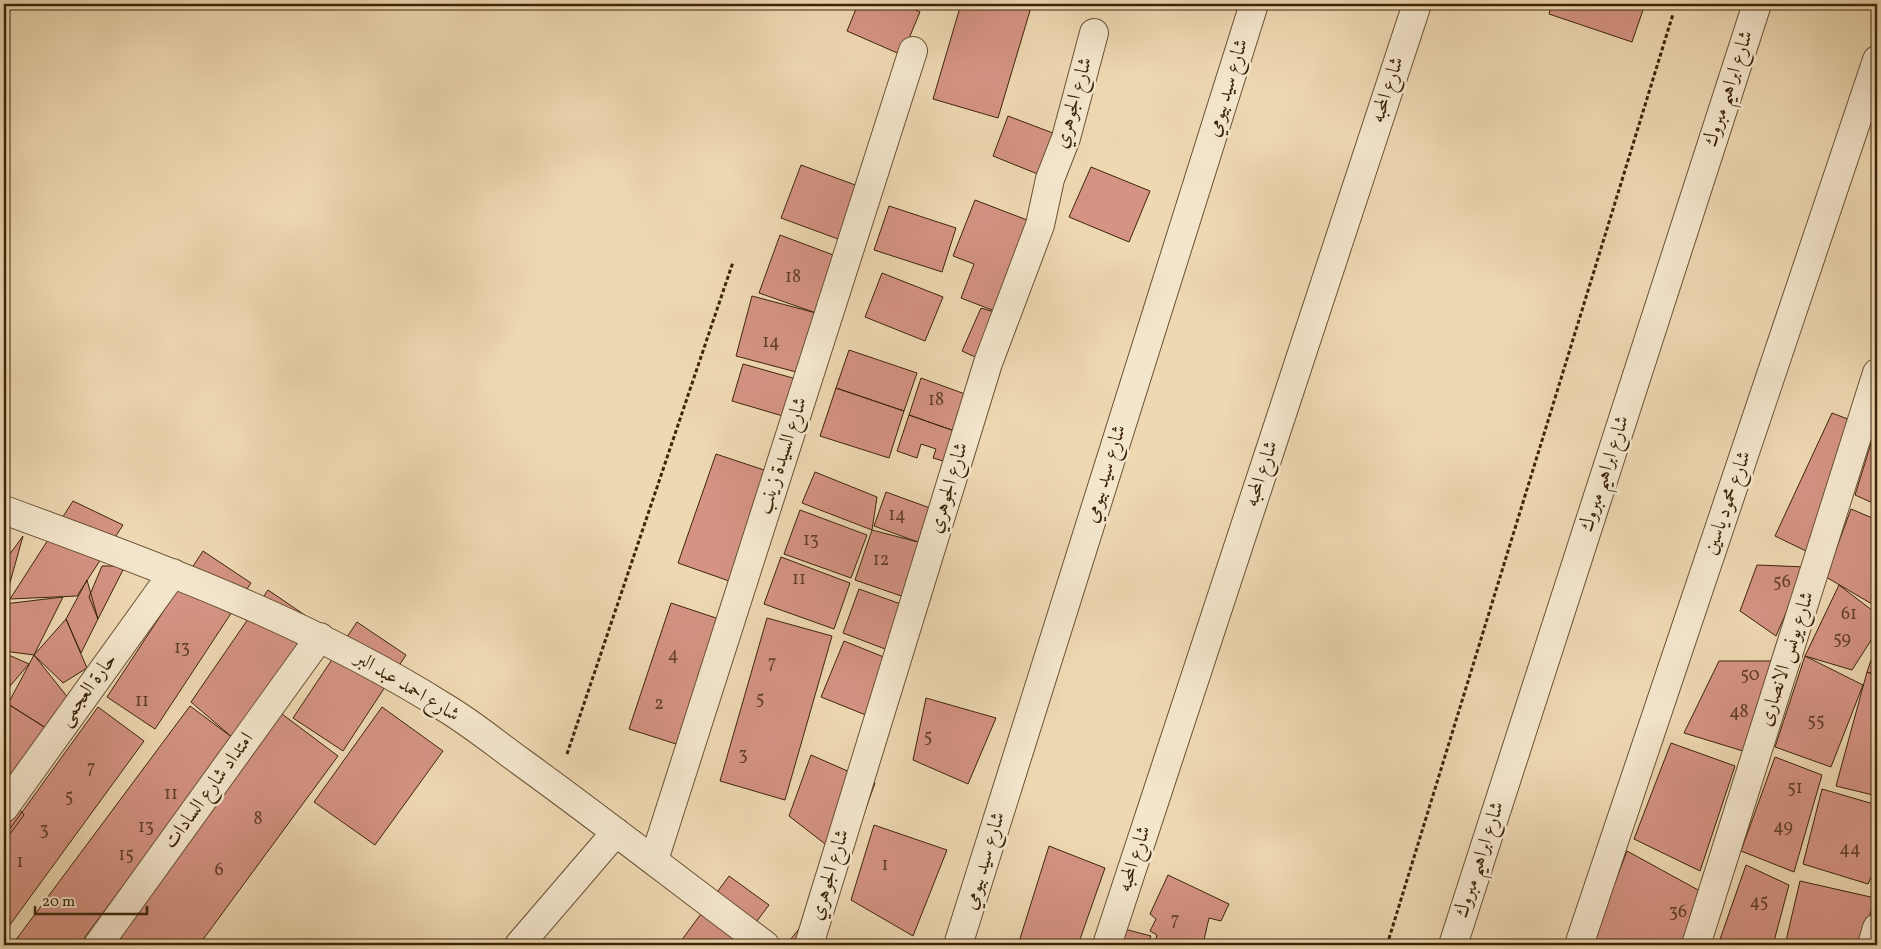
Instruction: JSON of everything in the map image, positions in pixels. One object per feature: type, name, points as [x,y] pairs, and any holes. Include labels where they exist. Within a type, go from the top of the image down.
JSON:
[{"type":"street","name":"شارع سيد بيومي","points":[[958,945],[1254,4]]},
{"type":"street","name":"شارع المحبه","points":[[1107,945],[1417,4]]},
{"type":"street","name":"شارع ابراهيم مبروك","points":[[1453,945],[1757,4]]},
{"type":"street","name":"شارع الجوهري","points":[[809,945],[988,363],[1040,225],[1050,179],[1066,138],[1094,33]]},
{"type":"street","name":"شارع السيدة زينب","points":[[654,860],[913,51]]},
{"type":"street","name":"شارع محمود ياسين","points":[[1579,945],[1877,60]]},
{"type":"street","name":"شارع يونس الانصارى","points":[[1696,945],[1877,373]]},
{"type":"street","name":"شارع احمد عبد البر","points":[[4,510],[173,573],[320,637],[446,708],[654,860],[760,944]]},
{"type":"street","name":"حارة العجمى","points":[[4,808],[173,573]]},
{"type":"street","name":"امتداد شارع السادات","points":[[98,945],[320,637]]},
{"type":"street","points":[[519,945],[616,832]]},
{"type":"street","points":[[1872,945],[1877,928]]},
{"type":"path","points":[[1387,945],[1673,14]]},
{"type":"path","points":[[556,787],[733,262]]},
{"type":"building","points":[[858,4],[902,4],[920,12],[902,55],[847,31]]},
{"type":"building","points":[[961,4],[1032,4],[998,118],[933,99]]},
{"type":"building","points":[[1158,4],[1190,4],[1187,10]]},
{"type":"building","points":[[1552,4],[1645,4],[1632,42],[1549,14]]},
{"type":"building","points":[[1008,116],[1066,138],[1050,179],[993,156]]},
{"type":"building","points":[[801,165],[858,186],[838,239],[781,218]]},
{"type":"building","points":[[1091,167],[1150,191],[1129,242],[1069,217]]},
{"type":"building","points":[[975,200],[1040,225],[1005,315],[961,298],[974,264],[953,256]]},
{"type":"building","points":[[889,206],[956,228],[942,272],[874,250]]},
{"type":"building","points":[[780,235],[836,256],[816,313],[759,293]]},
{"type":"building","points":[[882,273],[943,297],[925,341],[865,317]]},
{"type":"building","points":[[752,296],[816,313],[800,373],[736,356]]},
{"type":"building","points":[[981,308],[1005,315],[988,363],[962,351]]},
{"type":"building","points":[[849,350],[917,373],[904,411],[836,388]]},
{"type":"building","points":[[743,364],[814,384],[803,422],[732,401]]},
{"type":"building","points":[[921,378],[976,398],[963,434],[909,415]]},
{"type":"building","points":[[836,388],[904,411],[889,458],[820,436]]},
{"type":"building","points":[[1832,413],[1853,421],[1808,552],[1775,536]]},
{"type":"building","points":[[909,415],[963,434],[953,464],[933,458],[936,449],[921,444],[917,458],[897,451]]},
{"type":"building","points":[[1877,424],[1877,505],[1855,495]]},
{"type":"building","points":[[716,454],[770,472],[732,582],[678,563]]},
{"type":"building","points":[[815,472],[877,497],[872,530],[802,503]]},
{"type":"building","points":[[886,492],[930,508],[918,542],[874,526]]},
{"type":"building","points":[[73,501],[123,525],[77,596],[10,599]]},
{"type":"building","points":[[1851,509],[1877,520],[1877,607],[1826,577]]},
{"type":"building","points":[[800,510],[867,535],[851,578],[784,554]]},
{"type":"building","points":[[872,530],[918,542],[924,547],[907,598],[855,580]]},
{"type":"building","points":[[23,536],[4,604],[4,562]]},
{"type":"building","points":[[203,551],[251,583],[155,729],[107,697]]},
{"type":"building","points":[[781,557],[850,583],[834,629],[764,604]]},
{"type":"building","points":[[1757,565],[1806,567],[1776,636],[1740,611]]},
{"type":"building","points":[[102,566],[125,566],[98,619],[89,597]]},
{"type":"building","points":[[87,580],[98,619],[81,653],[66,619]]},
{"type":"building","points":[[1839,585],[1877,614],[1877,631],[1852,670],[1805,656]]},
{"type":"building","points":[[859,589],[909,607],[893,652],[843,633]]},
{"type":"building","points":[[268,590],[318,624],[233,738],[191,702]]},
{"type":"building","points":[[63,597],[34,655],[4,651],[4,604]]},
{"type":"building","points":[[671,603],[737,625],[695,750],[629,729]]},
{"type":"building","points":[[767,618],[832,636],[785,800],[720,781]]},
{"type":"building","points":[[66,619],[87,668],[63,683],[34,655]]},
{"type":"building","points":[[357,622],[406,655],[343,751],[293,718]]},
{"type":"building","points":[[844,641],[906,666],[883,722],[821,697]]},
{"type":"building","points":[[1877,642],[1877,675],[1867,672]]},
{"type":"building","points":[[4,653],[29,664],[4,693]]},
{"type":"building","points":[[34,655],[69,699],[57,735],[8,704]]},
{"type":"building","points":[[1805,656],[1863,685],[1831,767],[1775,747]]},
{"type":"building","points":[[1719,661],[1773,661],[1743,751],[1684,733]]},
{"type":"building","points":[[1867,672],[1877,676],[1877,796],[1836,786]]},
{"type":"building","points":[[926,698],[996,718],[968,784],[913,760]]},
{"type":"building","points":[[8,704],[57,735],[13,795],[4,778],[4,709]]},
{"type":"building","points":[[190,706],[233,738],[79,945],[12,945]]},
{"type":"building","points":[[98,707],[144,741],[4,933],[4,837]]},
{"type":"building","points":[[382,707],[443,751],[375,845],[314,802]]},
{"type":"building","points":[[278,711],[338,756],[199,945],[105,945]]},
{"type":"building","points":[[1671,743],[1735,766],[1700,871],[1634,839]]},
{"type":"building","points":[[811,755],[875,783],[847,861],[789,816]]},
{"type":"building","points":[[1775,757],[1822,775],[1794,872],[1741,851]]},
{"type":"building","points":[[4,789],[24,815],[4,842]]},
{"type":"building","points":[[1822,789],[1877,805],[1877,864],[1868,884],[1803,864]]},
{"type":"building","points":[[874,825],[947,850],[913,936],[851,900]]},
{"type":"building","points":[[1049,846],[1105,868],[1078,945],[1018,945]]},
{"type":"building","points":[[1627,851],[1711,897],[1687,945],[1591,945]]},
{"type":"building","points":[[1746,865],[1789,885],[1773,945],[1718,945]]},
{"type":"building","points":[[1168,875],[1229,904],[1221,921],[1209,918],[1204,940],[1212,945],[1154,944],[1157,935],[1150,931],[1156,919],[1150,914]]},
{"type":"building","points":[[729,876],[769,905],[739,945],[678,945]]},
{"type":"building","points":[[1800,881],[1875,898],[1861,945],[1785,945]]},
{"type":"building","points":[[803,924],[827,945],[786,945]]},
{"type":"building","points":[[1113,926],[1151,936],[1147,945],[1107,945]]}]
